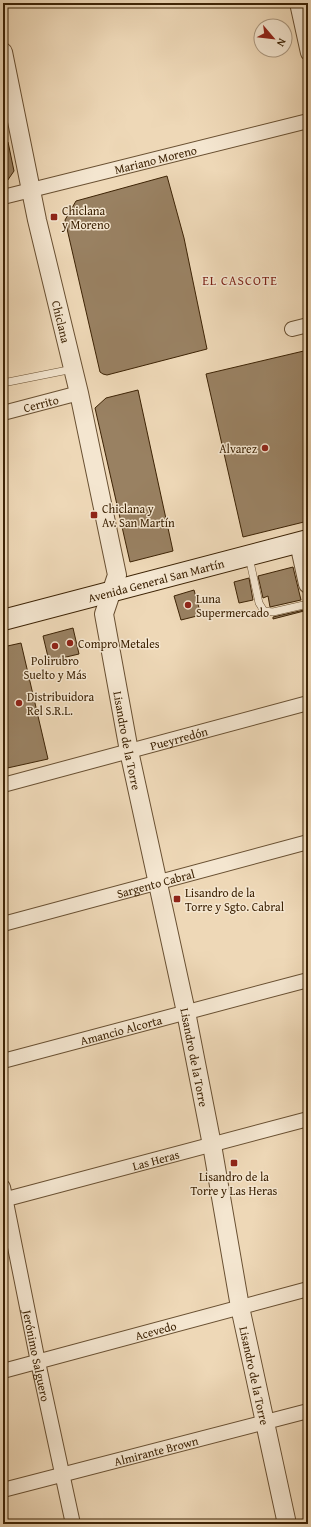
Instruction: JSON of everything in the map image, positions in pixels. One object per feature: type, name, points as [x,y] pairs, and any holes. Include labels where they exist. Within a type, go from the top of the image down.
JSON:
[{"type":"main road","name":"Avenida General San Martín","points":[[3,620],[303,542]]},
{"type":"street","points":[[297,3],[308,53]]},
{"type":"street","name":"Chiclana","points":[[3,52],[37,220],[79,393],[117,575],[111,591]]},
{"type":"street","name":"Mariano Moreno","points":[[3,197],[308,121]]},
{"type":"street","points":[[292,329],[308,325]]},
{"type":"street","name":"Cerrito","points":[[3,413],[79,393]]},
{"type":"street","points":[[303,542],[308,584]]},
{"type":"street","name":"Lisandro de la Torre","points":[[111,591],[104,614],[129,751],[186,1012],[212,1144],[240,1307],[287,1524]]},
{"type":"street","name":"Pueyrredón","points":[[3,785],[308,703]]},
{"type":"street","name":"Sargento Cabral","points":[[3,924],[308,842]]},
{"type":"street","name":"Amancio Alcorta","points":[[3,1061],[308,980]]},
{"type":"street","name":"Las Heras","points":[[4,1196],[308,1119]]},
{"type":"street","name":"Jerónimo Salguero","points":[[4,1196],[61,1475],[73,1524]]},
{"type":"street","name":"Acevedo","points":[[3,1371],[308,1289]]},
{"type":"street","name":"Almirante Brown","points":[[3,1490],[308,1410]]},
{"type":"lane","points":[[3,383],[73,369]]},
{"type":"lane","points":[[249,556],[259,603],[264,611],[273,612],[308,604]]},
{"type":"building","points":[[8,142],[14,171],[3,187],[3,143]]},
{"type":"building","points":[[167,176],[184,238],[207,349],[107,375],[103,374],[100,372],[65,220],[76,201]]},
{"type":"building","name":"Alvarez","points":[[308,350],[308,521],[243,537],[206,374]]},
{"type":"building","points":[[138,390],[173,551],[130,562],[95,408],[106,398]]},
{"type":"building","points":[[293,567],[301,600],[270,607],[268,596],[263,598],[258,576]]},
{"type":"building","points":[[249,578],[253,600],[239,603],[234,582]]},
{"type":"building","name":"Luna Supermercado","points":[[194,590],[201,615],[181,620],[174,596]]},
{"type":"building","points":[[304,611],[273,619],[273,617]]},
{"type":"building","points":[[73,628],[79,654],[49,661],[43,636]]},
{"type":"building","name":"Distribuidora Rel S.R.L.","points":[[21,643],[48,759],[3,769],[3,647]]},
{"type":"place","name":"Chiclana y Moreno","points":[[54,217]]},
{"type":"place","name":"Alvarez","points":[[265,448]]},
{"type":"place","name":"Chiclana y Av. San Martín","points":[[94,515]]},
{"type":"place","name":"Luna Supermercado","points":[[188,605]]},
{"type":"place","name":"Compro Metales","points":[[70,643]]},
{"type":"place","name":"Polirubro Suelto y Más","points":[[55,646]]},
{"type":"place","name":"Distribuidora Rel S.R.L.","points":[[19,703]]},
{"type":"place","name":"Lisandro de la Torre y Sgto. Cabral","points":[[177,899]]},
{"type":"place","name":"Lisandro de la Torre y Las Heras","points":[[234,1163]]},
{"type":"district","name":"EL CASCOTE","points":[[240,280]]}]
